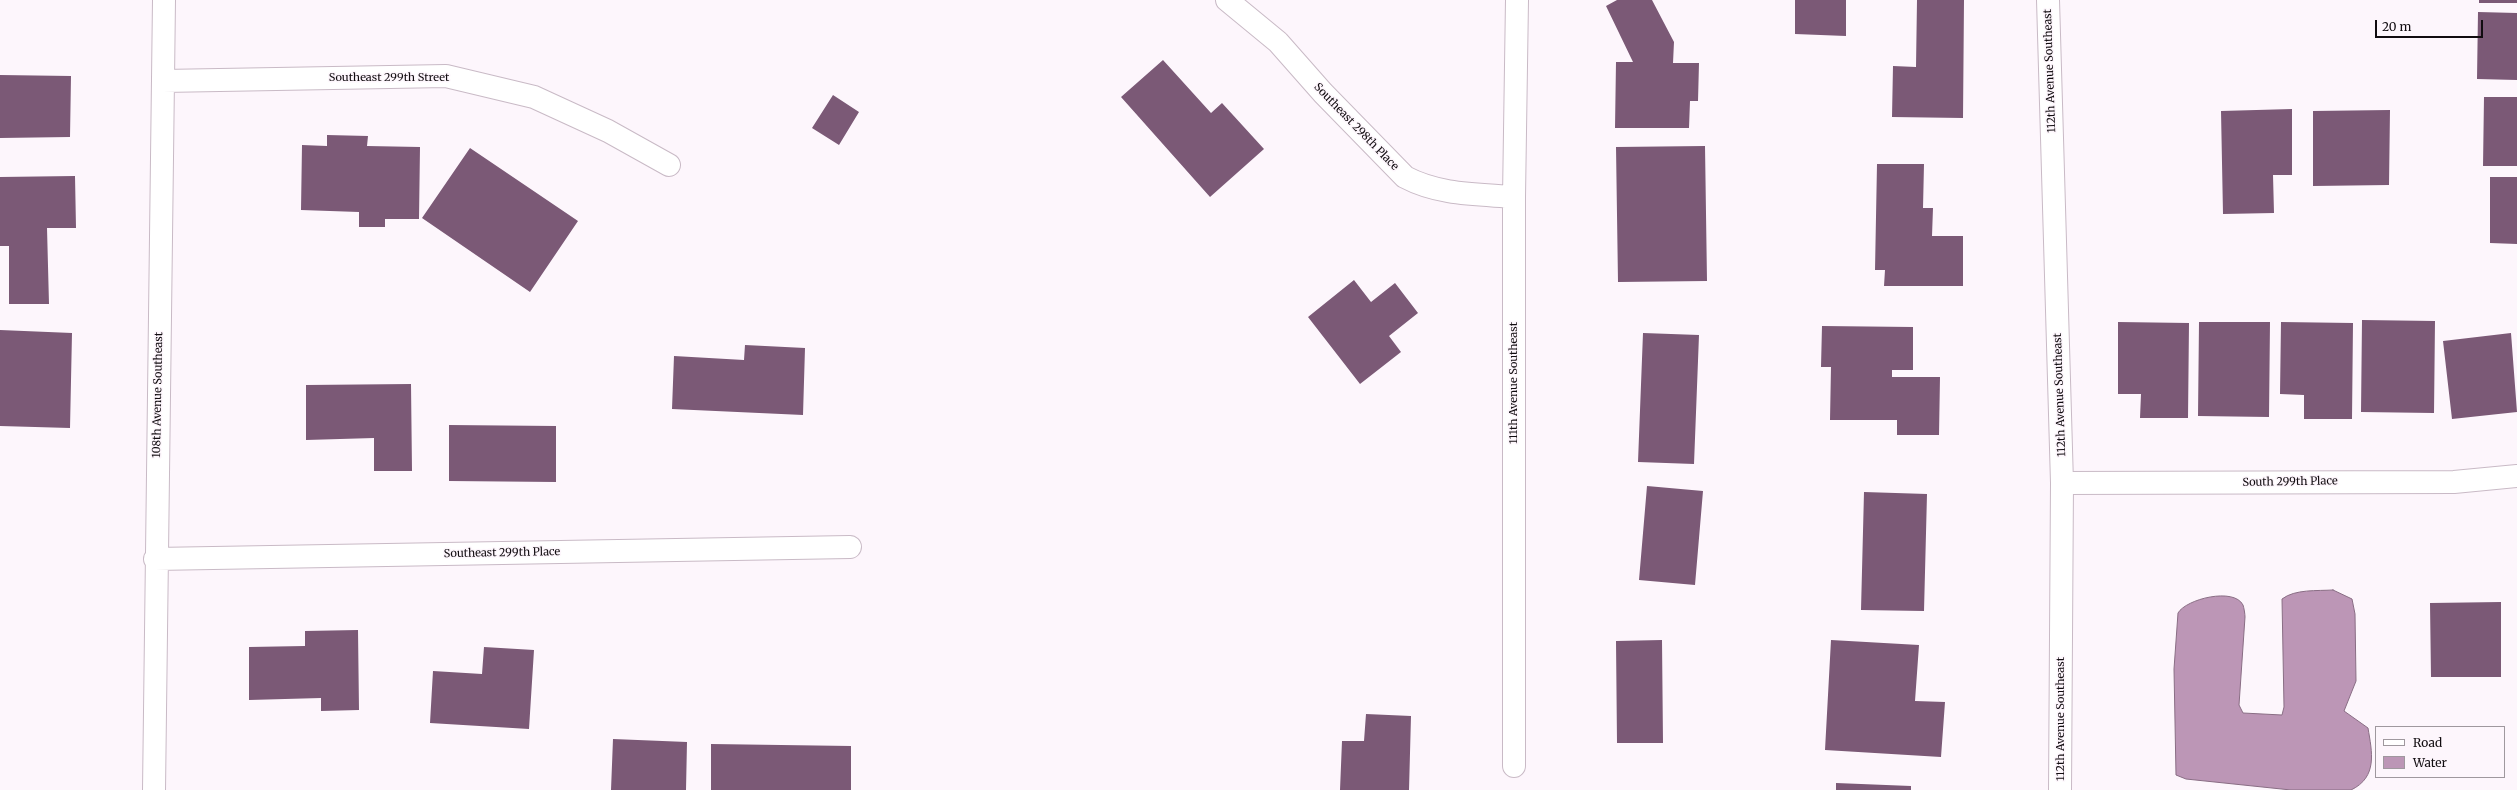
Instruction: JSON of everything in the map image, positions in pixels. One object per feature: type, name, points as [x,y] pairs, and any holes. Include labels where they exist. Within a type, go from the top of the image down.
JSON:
[{"type":"street","name":"108th Avenue Southeast","points":[[154,790],[155,559],[164,0]]},
{"type":"street","name":"Southeast 298th Place","points":[[1227,0],[1278,42],[1323,93],[1405,178],[1421,186],[1447,192],[1514,197]]},
{"type":"street","name":"111th Avenue Southeast","points":[[1514,766],[1514,197],[1517,0]]},
{"type":"street","name":"112th Avenue Southeast","points":[[2048,0],[2062,483],[2060,790]]},
{"type":"street","name":"Southeast 299th Street","points":[[163,80],[446,76],[534,97],[608,131],[669,165]]},
{"type":"street","name":"South 299th Place","points":[[2062,483],[2454,482],[2517,476]]},
{"type":"street","name":"Southeast 299th Place","points":[[155,559],[850,547]]},
{"type":"water","points":[[2333,590],[2352,599],[2355,614],[2356,681],[2344,711],[2368,728],[2371,746],[2371,763],[2366,778],[2360,785],[2351,790],[2291,790],[2186,779],[2176,775],[2174,669],[2178,613],[2190,603],[2210,597],[2221,596],[2238,600],[2243,605],[2245,617],[2239,705],[2243,713],[2282,715],[2284,707],[2282,599],[2300,592]]},
{"type":"building","points":[[1617,0],[1652,0],[1674,42],[1673,63],[1699,63],[1698,101],[1690,101],[1689,128],[1615,128],[1616,62],[1633,62],[1606,6]]},
{"type":"building","points":[[1795,0],[1846,0],[1846,36],[1795,34]]},
{"type":"building","points":[[1917,0],[1964,0],[1963,118],[1892,117],[1893,66],[1916,67]]},
{"type":"building","points":[[2479,0],[2517,0],[2517,3],[2479,3]]},
{"type":"building","points":[[2478,12],[2517,13],[2517,80],[2477,79]]},
{"type":"building","points":[[1163,60],[1211,113],[1222,103],[1264,149],[1210,197],[1121,97]]},
{"type":"building","points":[[0,75],[71,76],[70,137],[0,138]]},
{"type":"building","points":[[833,95],[859,112],[839,145],[812,128]]},
{"type":"building","points":[[2484,97],[2517,97],[2517,166],[2483,166]]},
{"type":"building","points":[[2292,109],[2292,175],[2273,175],[2274,213],[2223,214],[2221,111]]},
{"type":"building","points":[[2390,110],[2389,185],[2313,186],[2313,111]]},
{"type":"building","points":[[327,135],[368,136],[367,146],[420,147],[419,219],[385,219],[385,227],[359,227],[359,212],[301,210],[302,145],[327,146]]},
{"type":"building","points":[[1705,146],[1707,281],[1618,282],[1616,147]]},
{"type":"building","points":[[470,148],[578,221],[530,292],[422,218]]},
{"type":"building","points":[[1877,164],[1924,164],[1923,208],[1933,208],[1932,236],[1963,236],[1963,286],[1884,286],[1885,270],[1875,270]]},
{"type":"building","points":[[75,176],[76,228],[47,228],[49,304],[9,304],[9,246],[0,246],[0,177]]},
{"type":"building","points":[[2490,177],[2517,177],[2517,244],[2490,243]]},
{"type":"building","points":[[1354,280],[1371,302],[1395,283],[1418,313],[1389,336],[1401,352],[1360,384],[1308,317]]},
{"type":"building","points":[[2362,320],[2435,321],[2434,413],[2361,412]]},
{"type":"building","points":[[2118,322],[2189,323],[2188,418],[2140,418],[2141,394],[2118,394]]},
{"type":"building","points":[[2199,322],[2270,322],[2269,417],[2198,416]]},
{"type":"building","points":[[2281,322],[2353,323],[2352,419],[2304,419],[2304,395],[2280,394]]},
{"type":"building","points":[[1822,326],[1913,327],[1913,370],[1892,370],[1892,377],[1940,377],[1939,435],[1897,435],[1897,420],[1830,420],[1831,367],[1821,367]]},
{"type":"building","points":[[0,330],[72,333],[70,428],[0,426]]},
{"type":"building","points":[[1643,333],[1699,335],[1694,464],[1638,462]]},
{"type":"building","points":[[2511,333],[2517,412],[2452,419],[2443,341]]},
{"type":"building","points":[[745,345],[805,348],[803,415],[672,409],[674,356],[744,360]]},
{"type":"building","points":[[411,384],[412,471],[374,471],[374,438],[306,440],[306,385]]},
{"type":"building","points":[[449,425],[556,426],[556,482],[449,481]]},
{"type":"building","points":[[1647,486],[1703,491],[1695,585],[1639,580]]},
{"type":"building","points":[[1864,492],[1927,494],[1924,611],[1861,610]]},
{"type":"building","points":[[2501,602],[2501,677],[2431,677],[2430,603]]},
{"type":"building","points":[[358,630],[359,710],[321,711],[321,698],[249,700],[249,647],[305,646],[305,631]]},
{"type":"building","points":[[1662,640],[1663,743],[1617,743],[1616,641]]},
{"type":"building","points":[[1831,640],[1919,645],[1915,701],[1945,702],[1941,757],[1825,750]]},
{"type":"building","points":[[484,647],[534,650],[529,729],[430,723],[433,671],[482,674]]},
{"type":"building","points":[[1366,714],[1411,716],[1409,790],[1340,790],[1342,741],[1364,741]]},
{"type":"building","points":[[613,739],[687,742],[686,790],[611,790]]},
{"type":"building","points":[[711,744],[851,746],[851,790],[711,790]]},
{"type":"building","points":[[1836,783],[1911,786],[1911,790],[1836,790]]}]
